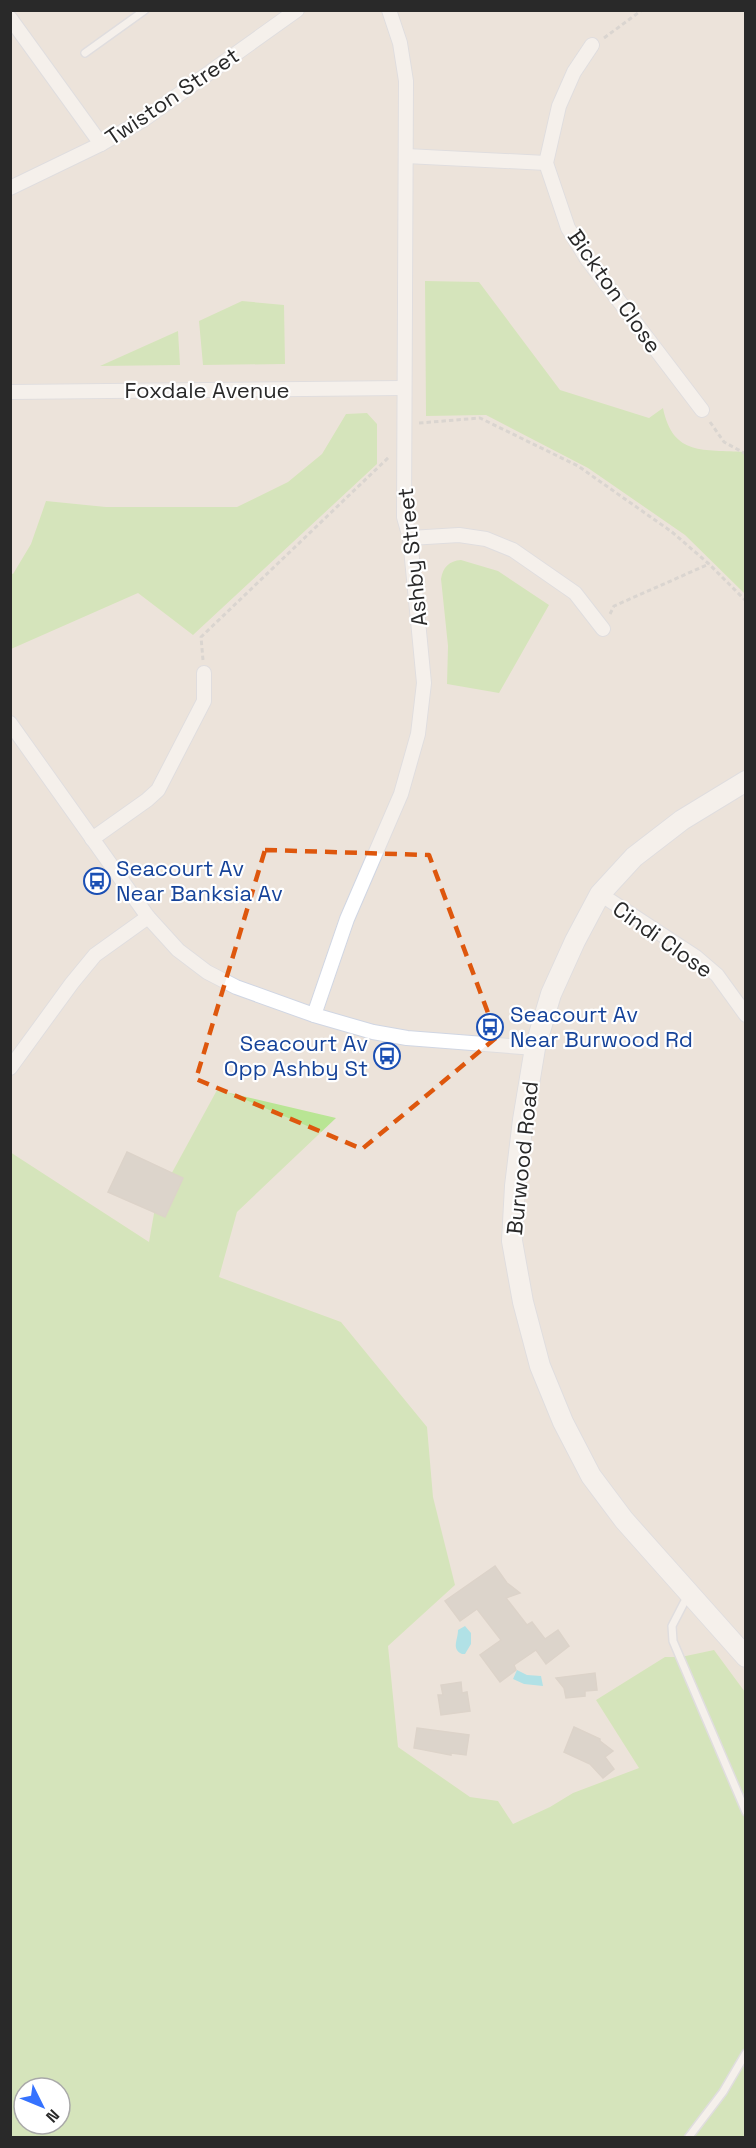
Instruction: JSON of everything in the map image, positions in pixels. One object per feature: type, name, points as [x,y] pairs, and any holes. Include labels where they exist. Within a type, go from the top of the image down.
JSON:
[{"type":"main road","name":"Burwood Road","points":[[746,781],[682,820],[634,857],[600,894],[575,941],[551,994],[535,1048],[515,1186],[512,1241],[523,1302],[540,1365],[563,1422],[591,1476],[624,1520],[746,1657]]},
{"type":"street","name":"Twiston Street","points":[[10,188],[101,144],[143,120],[297,10]]},
{"type":"street","name":"Ashby Street","points":[[314,1015],[347,919],[401,794],[418,734],[424,684],[410,538],[404,517],[406,81],[400,43],[389,10]]},
{"type":"street","points":[[10,18],[101,144]]},
{"type":"street","points":[[406,156],[546,163],[559,106],[574,72],[592,45]]},
{"type":"street","name":"Bickton Close","points":[[546,163],[568,228],[586,259],[702,410]]},
{"type":"street","name":"Foxdale Avenue","points":[[10,392],[403,388]]},
{"type":"street","points":[[410,538],[459,535],[486,539],[513,550],[575,593],[603,629]]},
{"type":"street","points":[[92,839],[158,790],[204,701],[204,673]]},
{"type":"street","points":[[10,723],[148,917],[178,950],[207,972],[236,987],[314,1015],[373,1032],[407,1038],[535,1048]]},
{"type":"street","name":"Cindi Close","points":[[600,894],[696,957],[717,975],[746,1015]]},
{"type":"street","points":[[10,1068],[95,955],[148,917]]},
{"type":"lane","points":[[85,53],[145,10]]},
{"type":"lane","points":[[689,1593],[672,1626],[674,1641],[746,1812]]},
{"type":"lane","points":[[688,2138],[723,2091],[746,2052]]},
{"type":"path","points":[[592,45],[642,10]]},
{"type":"path","points":[[702,410],[724,442],[746,454]]},
{"type":"path","points":[[403,424],[480,418],[578,466],[672,532],[709,564],[746,601]]},
{"type":"path","points":[[204,673],[201,637],[404,443]]},
{"type":"path","points":[[603,629],[614,606],[709,564]]},
{"type":"highlighted area","points":[[265,850],[429,855],[497,1037],[362,1149],[196,1079]]},
{"type":"green space","points":[[425,281],[479,282],[560,390],[649,418],[663,408],[674,435],[683,443],[704,450],[745,452],[745,594],[685,535],[588,468],[486,415],[426,416]]},
{"type":"green space","points":[[242,301],[284,305],[285,364],[203,365],[199,321]]},
{"type":"green space","points":[[178,331],[180,365],[100,366]]},
{"type":"green space","points":[[367,413],[377,424],[377,464],[193,635],[138,593],[11,649],[11,573],[13,574],[31,544],[46,501],[106,507],[237,507],[288,482],[322,454],[346,414]]},
{"type":"green space","points":[[461,560],[498,571],[549,605],[499,693],[447,684],[448,646],[441,579],[447,565]]},
{"type":"green space","points":[[217,1090],[336,1118],[237,1212],[219,1277],[341,1322],[427,1427],[433,1497],[455,1585],[388,1646],[398,1747],[470,1797],[498,1801],[513,1824],[550,1807],[573,1793],[639,1768],[596,1700],[665,1657],[681,1657],[714,1650],[745,1692],[745,2137],[11,2137],[10,1152],[149,1242],[156,1202]]},
{"type":"water","points":[[465,1626],[471,1633],[471,1644],[465,1654],[462,1654],[457,1650],[456,1644],[458,1630]]},
{"type":"water","points":[[517,1670],[527,1675],[541,1676],[543,1686],[524,1684],[513,1679]]},
{"type":"building","points":[[127,1152],[183,1178],[165,1217],[108,1192]]},
{"type":"building","points":[[495,1566],[507,1583],[520,1593],[506,1598],[527,1625],[532,1622],[545,1639],[558,1630],[569,1646],[546,1664],[536,1650],[514,1665],[516,1670],[500,1682],[480,1655],[501,1640],[477,1609],[460,1621],[445,1601]]},
{"type":"building","points":[[595,1673],[597,1690],[585,1691],[585,1696],[566,1698],[564,1688],[556,1678]]},
{"type":"building","points":[[461,1682],[462,1693],[467,1692],[470,1711],[441,1715],[438,1695],[443,1695],[441,1685]]},
{"type":"building","points":[[574,1727],[600,1739],[613,1751],[605,1757],[614,1769],[603,1778],[590,1764],[564,1752]]},
{"type":"building","points":[[417,1728],[469,1735],[466,1755],[451,1753],[451,1755],[414,1748]]},
{"type":"place","name":"Seacourt Av Near Banksia Av","points":[[97,881]]},
{"type":"place","name":"Seacourt Av Near Burwood Rd","points":[[490,1027]]},
{"type":"place","name":"Seacourt Av Opp Ashby St","points":[[387,1056]]}]
